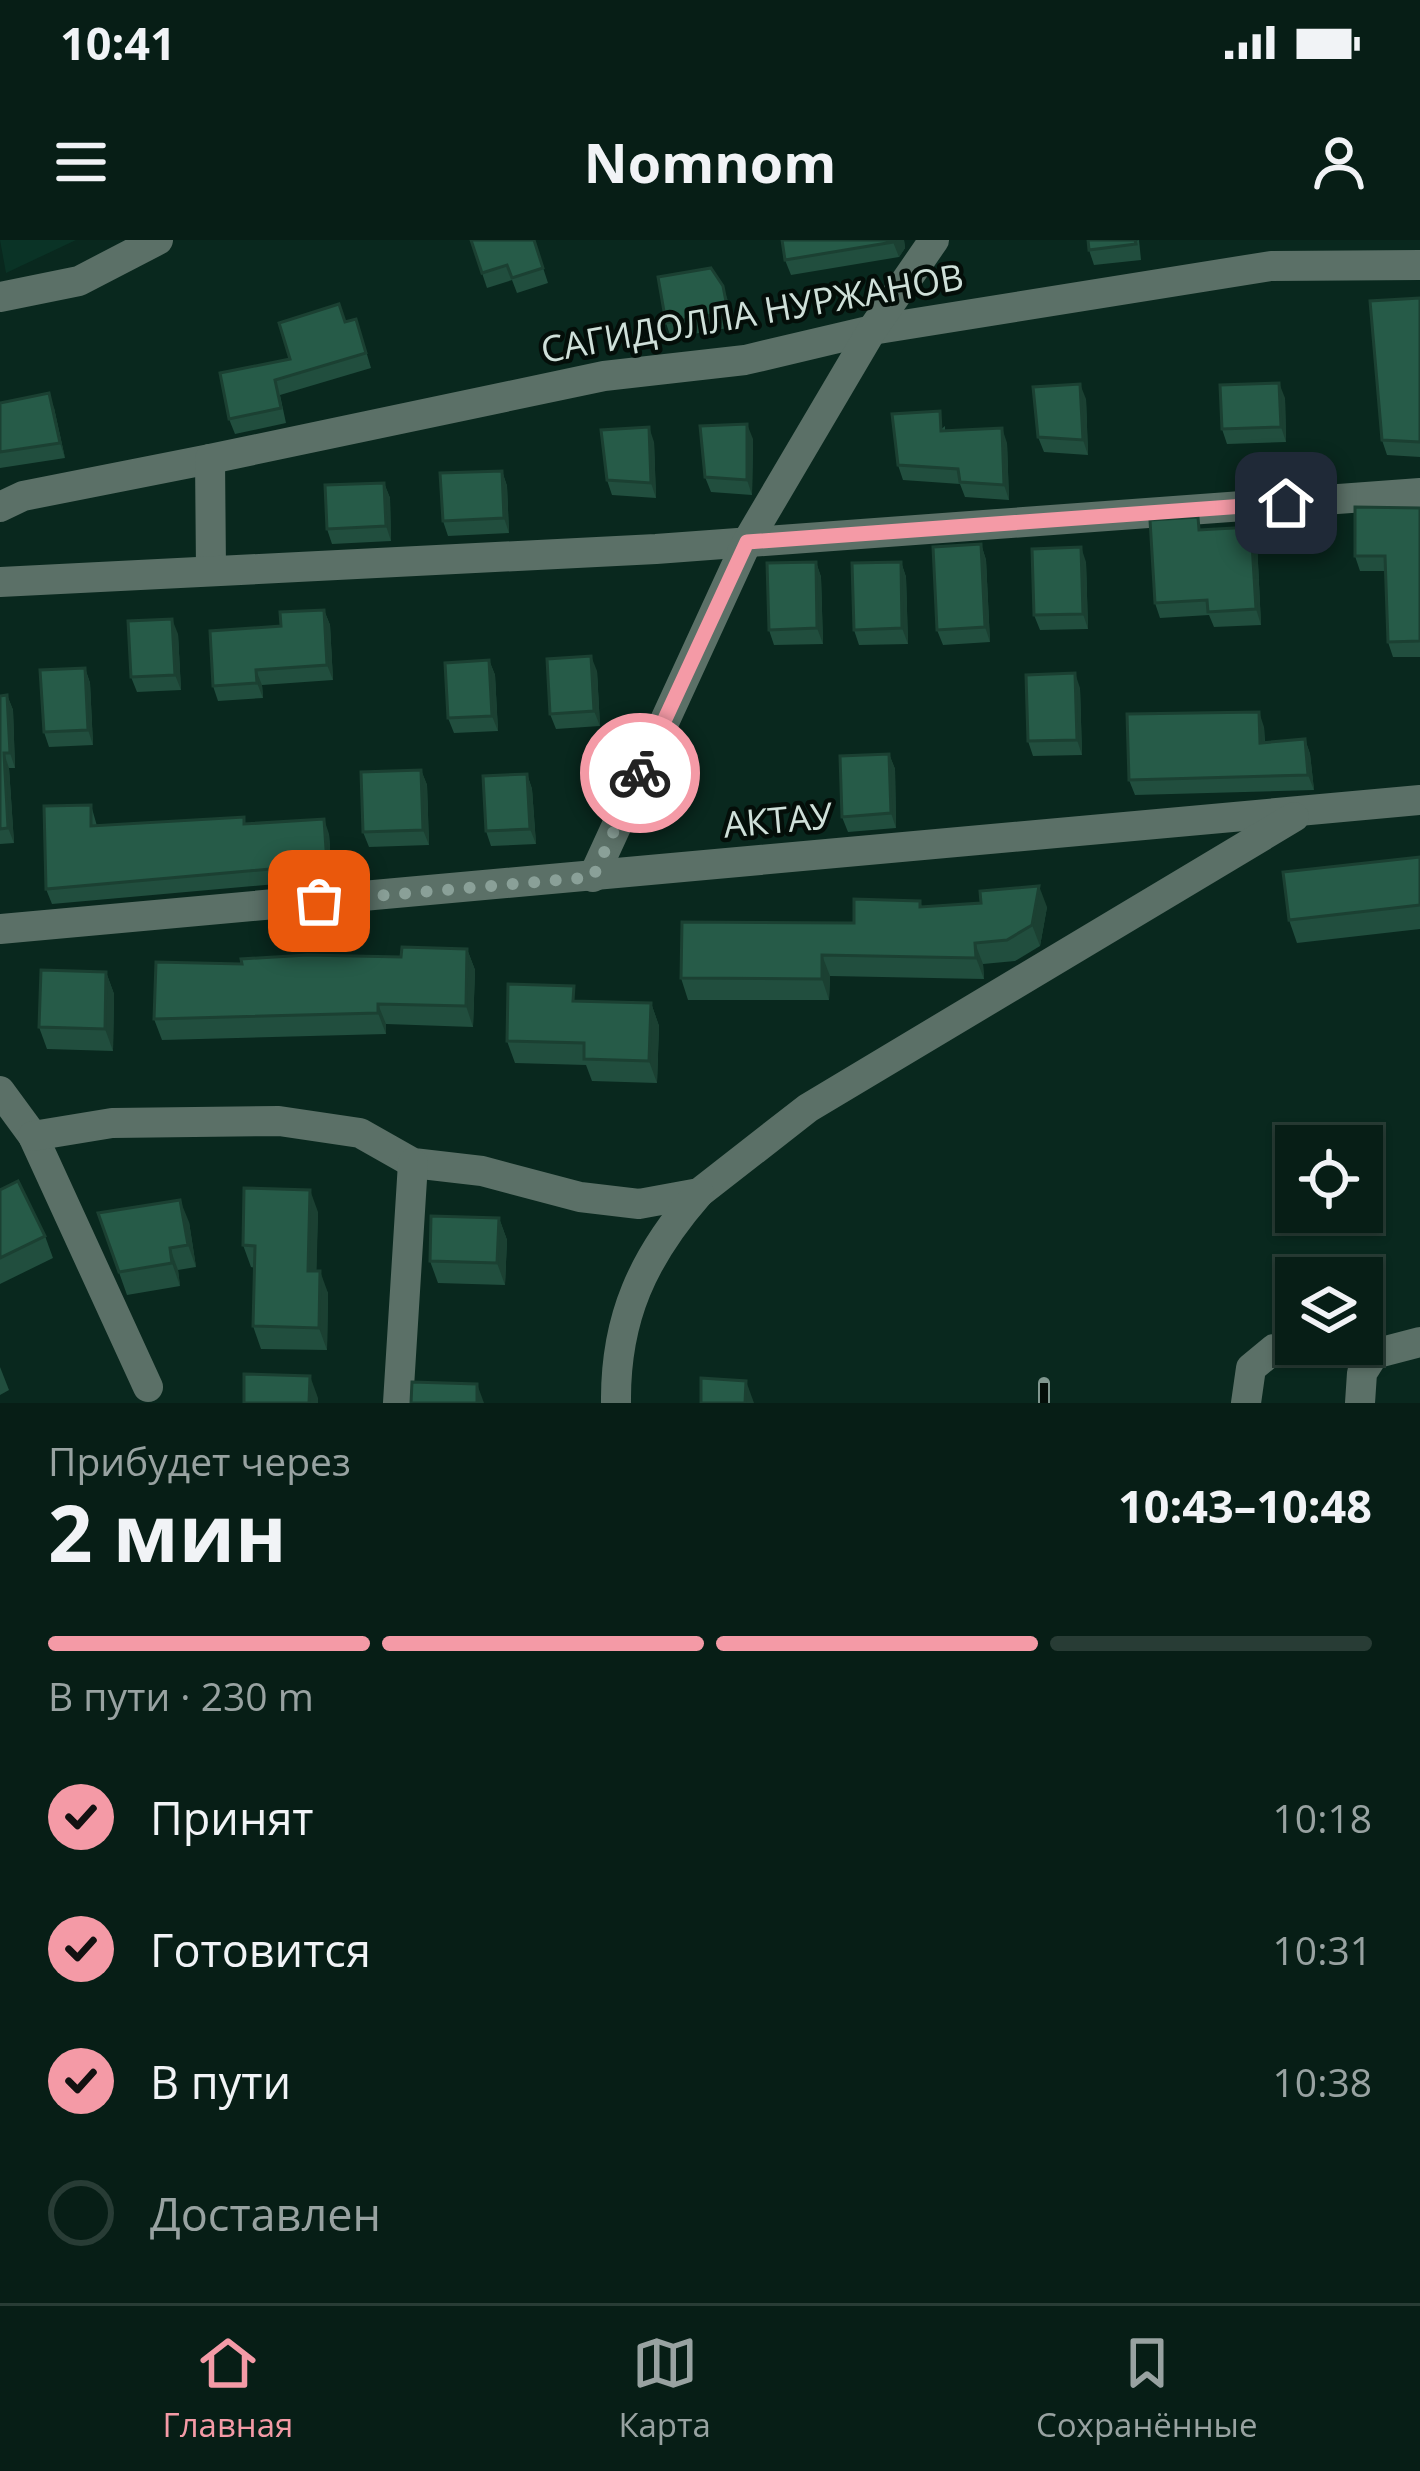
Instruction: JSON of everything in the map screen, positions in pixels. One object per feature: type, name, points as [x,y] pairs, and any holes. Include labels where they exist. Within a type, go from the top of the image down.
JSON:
[{"type":"street","points":[[0,297],[79,281],[158,240]]},
{"type":"street","points":[[593,877],[747,542],[872,330],[934,240]]},
{"type":"street","name":"САГИДОЛЛА НУРЖАНОВ","points":[[0,507],[23,496],[604,376],[746,360],[872,330],[1271,266],[1420,265]]},
{"type":"street","points":[[210,459],[211,569]]},
{"type":"street","points":[[0,582],[747,542],[1420,493]]},
{"type":"street","name":"АКТАУ","points":[[0,929],[1420,800]]},
{"type":"street","points":[[616,1403],[615,1361],[632,1289],[658,1240],[698,1193],[808,1108],[1304,811]]},
{"type":"street","points":[[0,1090],[33,1136],[148,1388]]},
{"type":"street","points":[[33,1136],[112,1123],[279,1121],[360,1133],[413,1162],[482,1171],[580,1197],[639,1204],[698,1193]]},
{"type":"street","points":[[398,1403],[413,1162]]},
{"type":"street","points":[[1383,1352],[1420,1342]]},
{"type":"street","points":[[1246,1403],[1251,1368],[1275,1349]]},
{"type":"street","points":[[1360,1403],[1367,1365]]},
{"type":"shaded area","points":[[0,240],[76,240],[6,273]]},
{"type":"building","points":[[471,240],[534,240],[543,268],[512,278],[507,265],[482,273]]},
{"type":"building","points":[[782,240],[895,240],[785,260]]},
{"type":"building","points":[[1088,240],[1135,240],[1136,244],[1089,250]]},
{"type":"building","points":[[711,268],[723,286],[728,312],[666,323],[658,277]]},
{"type":"building","points":[[1420,298],[1420,442],[1382,440],[1370,301]]},
{"type":"building","points":[[339,304],[345,322],[356,319],[366,353],[275,380],[281,408],[229,419],[220,373],[290,359],[279,323]]},
{"type":"building","points":[[1279,383],[1281,427],[1222,429],[1220,385]]},
{"type":"building","points":[[1080,384],[1083,440],[1038,437],[1033,387]]},
{"type":"building","points":[[49,393],[60,443],[0,452],[0,403]]},
{"type":"building","points":[[940,411],[941,431],[1002,428],[1004,485],[960,482],[958,469],[898,465],[892,414]]},
{"type":"building","points":[[747,424],[747,480],[705,477],[700,426]]},
{"type":"building","points":[[649,427],[651,483],[607,480],[601,430]]},
{"type":"building","points":[[502,471],[504,518],[443,521],[440,473]]},
{"type":"building","points":[[384,483],[386,526],[327,529],[325,485]]},
{"type":"building","points":[[1355,507],[1420,508],[1420,641],[1388,642],[1385,556],[1355,556]]},
{"type":"building","points":[[1198,517],[1199,530],[1251,527],[1256,609],[1208,612],[1207,600],[1155,603],[1150,520]]},
{"type":"building","points":[[981,544],[985,627],[937,630],[933,547]]},
{"type":"building","points":[[1081,547],[1083,614],[1034,615],[1032,549]]},
{"type":"building","points":[[816,562],[817,628],[769,630],[767,563]]},
{"type":"building","points":[[901,562],[902,628],[854,630],[852,563]]},
{"type":"building","points":[[324,610],[327,665],[256,670],[257,683],[213,686],[210,631],[281,626],[280,612]]},
{"type":"building","points":[[172,619],[175,675],[131,677],[128,621]]},
{"type":"building","points":[[591,656],[594,711],[550,714],[547,659]]},
{"type":"building","points":[[489,660],[492,716],[448,718],[445,663]]},
{"type":"building","points":[[85,668],[88,730],[44,732],[40,670]]},
{"type":"building","points":[[1075,673],[1077,740],[1028,741],[1026,675]]},
{"type":"building","points":[[7,695],[8,828],[0,829],[0,696]]},
{"type":"building","points":[[1259,712],[1260,743],[1305,739],[1308,775],[1129,780],[1127,714]]},
{"type":"building","points":[[889,754],[891,813],[842,817],[840,756]]},
{"type":"building","points":[[421,770],[423,830],[363,832],[361,772]]},
{"type":"building","points":[[527,774],[530,829],[486,831],[483,776]]},
{"type":"building","points":[[91,805],[91,826],[244,817],[244,824],[324,819],[327,864],[46,889],[44,806]]},
{"type":"building","points":[[1420,857],[1420,905],[1289,920],[1283,872]]},
{"type":"building","points":[[1039,886],[1032,925],[1007,940],[975,943],[976,958],[822,955],[822,979],[681,978],[682,922],[854,923],[854,899],[920,901],[920,907],[981,903],[980,891]]},
{"type":"building","points":[[402,947],[467,949],[466,1006],[378,1004],[378,1013],[154,1019],[156,962],[242,964],[241,959],[307,955],[401,957]]},
{"type":"building","points":[[41,970],[106,972],[105,1029],[39,1027]]},
{"type":"building","points":[[508,984],[574,986],[573,1001],[651,1003],[649,1061],[584,1059],[584,1043],[507,1041]]},
{"type":"building","points":[[18,1181],[45,1236],[0,1258],[0,1190]]},
{"type":"building","points":[[244,1188],[310,1190],[308,1271],[320,1271],[319,1328],[253,1326],[255,1246],[243,1245]]},
{"type":"building","points":[[180,1200],[188,1245],[170,1248],[172,1263],[119,1272],[98,1213]]},
{"type":"building","points":[[431,1216],[499,1218],[497,1263],[430,1261]]},
{"type":"building","points":[[244,1374],[310,1376],[309,1403],[244,1403]]},
{"type":"building","points":[[701,1378],[746,1381],[745,1403],[701,1403]]},
{"type":"building","points":[[412,1382],[477,1384],[477,1403],[411,1403]]},
{"type":"railway","points":[[1044,1383],[1044,1403]]},
{"type":"way so far","points":[[319,901],[593,877],[640,773]]},
{"type":"route","points":[[640,773],[747,542],[1286,503]]}]
